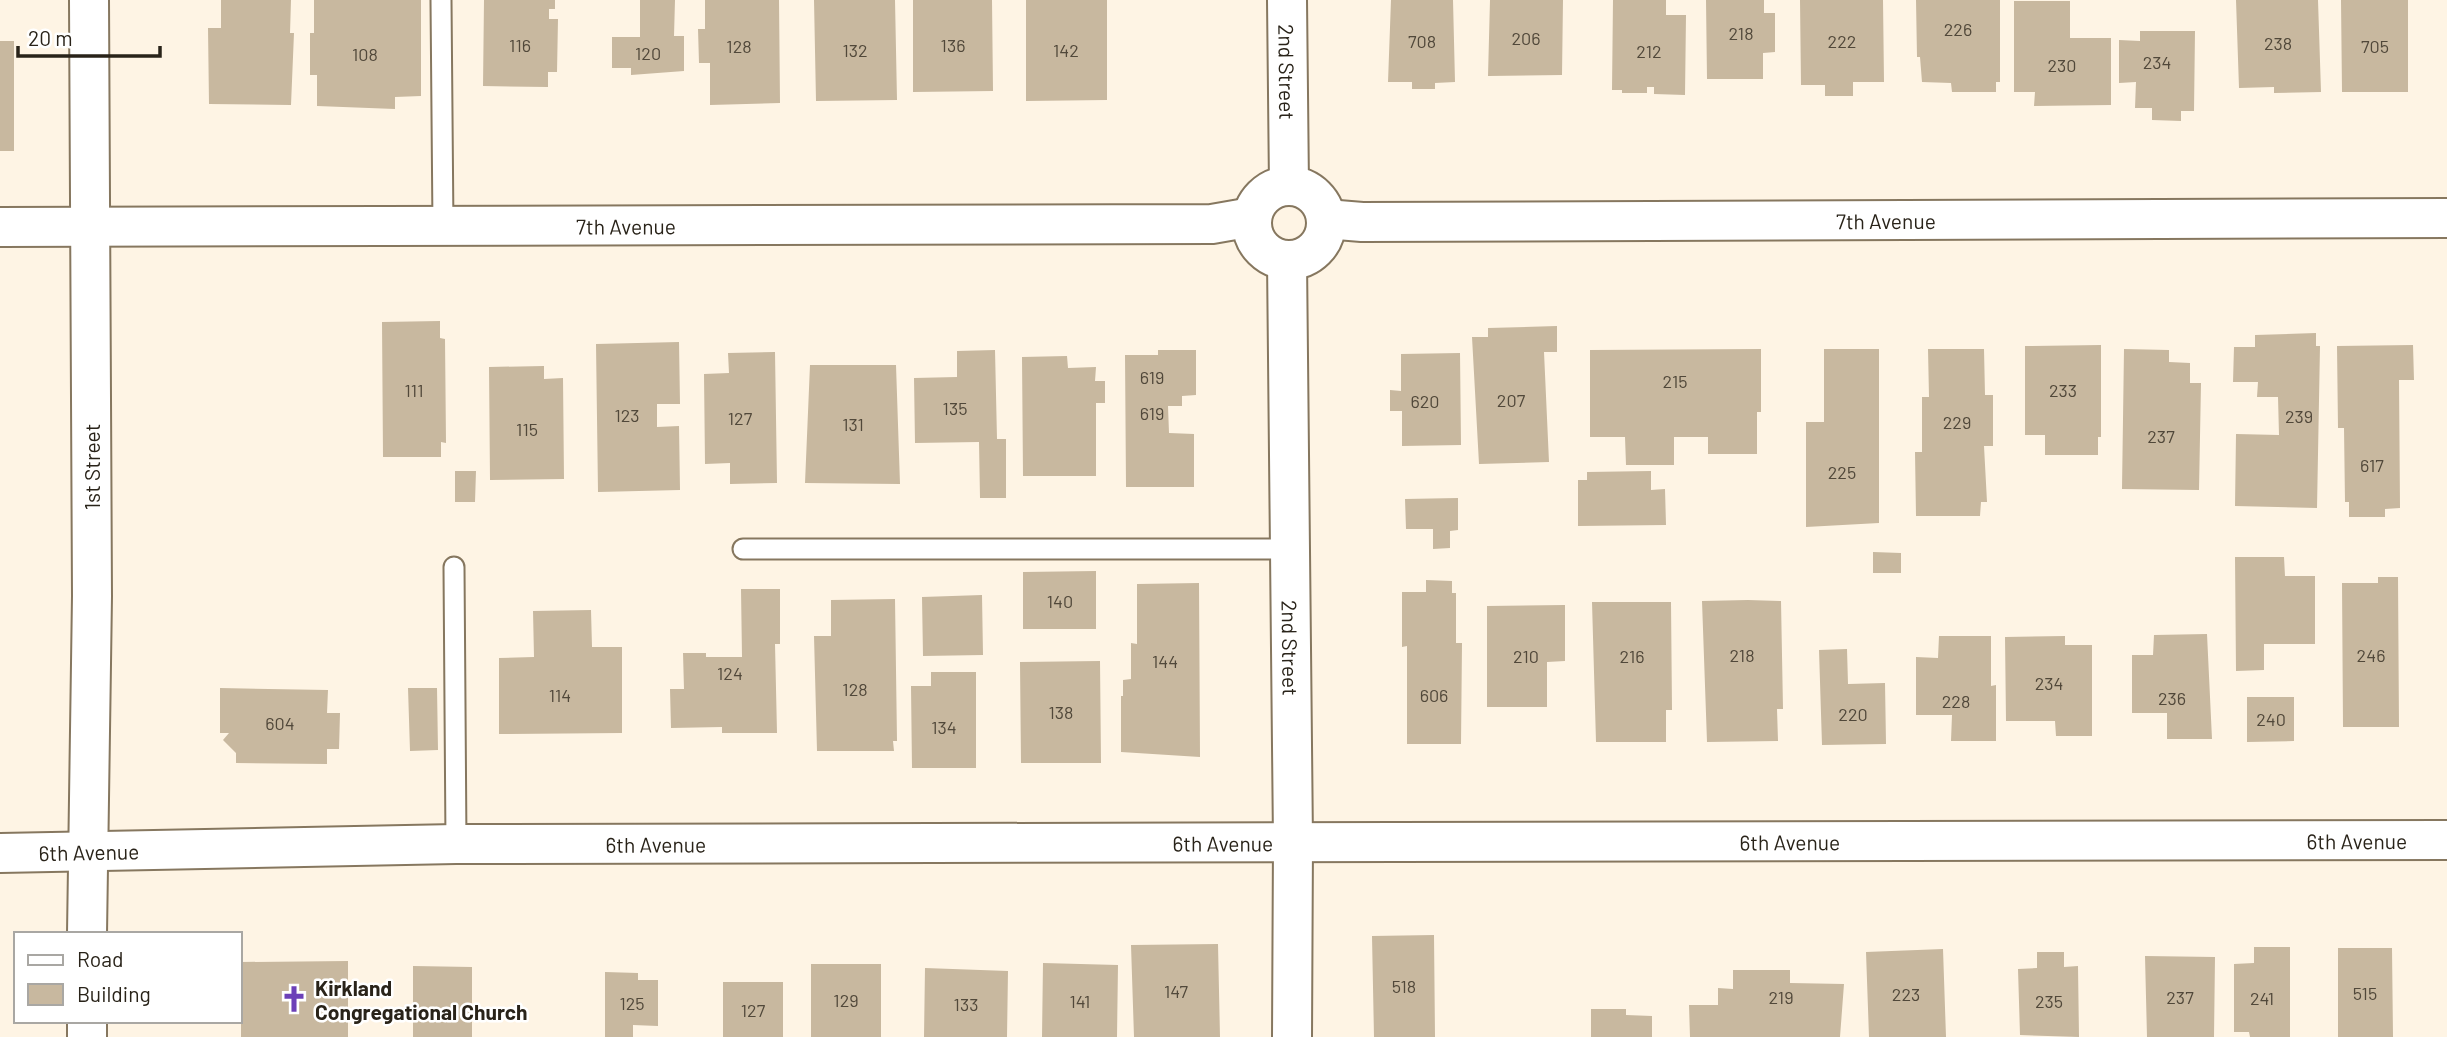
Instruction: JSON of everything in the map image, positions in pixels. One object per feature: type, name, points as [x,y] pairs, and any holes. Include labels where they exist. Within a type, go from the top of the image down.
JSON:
[{"type":"street","name":"1st Street","points":[[87,932],[92,596],[89,0]]},
{"type":"street","name":"2nd Street","points":[[1287,0],[1289,186]]},
{"type":"street","points":[[1289,186],[1306,190],[1316,197],[1326,219],[1320,244],[1300,259],[1287,260],[1275,258],[1256,242],[1251,217],[1262,197],[1272,190],[1289,186]]},
{"type":"street","name":"7th Avenue","points":[[0,227],[443,228],[1212,223],[1251,217]]},
{"type":"street","name":"7th Avenue","points":[[1326,219],[1375,222],[2447,218]]},
{"type":"street","name":"2nd Street","points":[[1287,260],[1293,842],[1292,1037]]},
{"type":"street","name":"6th Avenue","points":[[0,853],[88,854],[456,844],[2447,840]]},
{"type":"lane","points":[[442,0],[443,228]]},
{"type":"lane","points":[[743,548],[1289,549]]},
{"type":"lane","points":[[454,567],[456,844]]},
{"type":"building","points":[[221,0],[291,0],[290,33],[294,33],[291,105],[209,104],[208,28],[221,28]]},
{"type":"building","points":[[314,0],[421,0],[421,96],[395,97],[395,109],[317,106],[317,75],[310,75],[310,33],[314,33]]},
{"type":"building","points":[[484,0],[555,0],[555,9],[549,9],[549,19],[558,19],[557,72],[548,72],[548,87],[483,86]]},
{"type":"building","points":[[640,0],[675,0],[674,36],[684,36],[684,71],[631,75],[631,68],[612,68],[612,37],[640,37]]},
{"type":"building","points":[[705,0],[779,0],[780,103],[710,105],[710,63],[699,63],[698,29],[705,29]]},
{"type":"building","points":[[814,0],[895,0],[897,100],[816,101]]},
{"type":"building","points":[[913,0],[992,0],[993,91],[913,92]]},
{"type":"building","points":[[1026,0],[1107,0],[1107,100],[1026,101]]},
{"type":"building","points":[[1391,0],[1453,0],[1455,82],[1435,83],[1435,89],[1412,89],[1412,82],[1388,82]]},
{"type":"building","points":[[1490,0],[1563,0],[1562,75],[1488,76]]},
{"type":"building","points":[[1613,0],[1666,0],[1666,15],[1686,15],[1685,95],[1654,94],[1654,87],[1647,87],[1647,93],[1622,93],[1622,90],[1612,90]]},
{"type":"building","points":[[1706,0],[1764,0],[1764,13],[1775,13],[1775,52],[1763,53],[1763,79],[1707,79]]},
{"type":"building","points":[[1800,0],[1883,0],[1884,82],[1853,82],[1853,96],[1825,96],[1825,85],[1801,85]]},
{"type":"building","points":[[1916,0],[2000,0],[2000,82],[1996,82],[1996,92],[1952,92],[1951,83],[1922,82],[1920,57],[1917,57]]},
{"type":"building","points":[[2236,0],[2318,0],[2321,92],[2274,93],[2274,87],[2239,88]]},
{"type":"building","points":[[2341,0],[2408,0],[2408,92],[2342,92]]},
{"type":"building","points":[[2014,1],[2070,1],[2070,38],[2111,38],[2111,105],[2034,106],[2035,92],[2014,92]]},
{"type":"building","points":[[2140,31],[2195,31],[2194,111],[2181,111],[2181,121],[2152,120],[2152,108],[2135,108],[2136,82],[2119,83],[2119,40],[2140,41]]},
{"type":"building","points":[[0,41],[14,41],[14,151],[0,151]]},
{"type":"building","points":[[440,321],[440,338],[445,339],[446,443],[441,442],[441,457],[383,457],[382,322]]},
{"type":"building","points":[[1557,326],[1557,352],[1544,352],[1549,462],[1479,464],[1472,337],[1488,337],[1488,328]]},
{"type":"building","points":[[2316,333],[2316,346],[2320,346],[2317,508],[2235,506],[2236,434],[2279,435],[2278,397],[2257,397],[2258,382],[2233,382],[2234,347],[2255,347],[2255,335]]},
{"type":"building","points":[[679,342],[680,404],[657,404],[657,427],[679,426],[680,490],[598,492],[596,344]]},
{"type":"building","points":[[2101,345],[2101,437],[2098,437],[2098,455],[2045,455],[2045,435],[2025,435],[2025,346]]},
{"type":"building","points":[[2413,345],[2414,380],[2399,380],[2400,508],[2385,509],[2385,517],[2349,517],[2349,502],[2345,502],[2344,428],[2338,428],[2337,346]]},
{"type":"building","points":[[1761,349],[1761,412],[1757,412],[1757,454],[1708,454],[1708,437],[1674,437],[1674,465],[1626,465],[1625,437],[1590,437],[1590,350]]},
{"type":"building","points":[[1824,349],[1879,349],[1879,523],[1806,527],[1806,422],[1824,422]]},
{"type":"building","points":[[1928,349],[1984,349],[1985,395],[1993,395],[1993,446],[1984,446],[1987,502],[1981,502],[1980,516],[1916,516],[1915,452],[1922,452],[1922,397],[1929,397]]},
{"type":"building","points":[[2124,349],[2169,350],[2169,362],[2190,363],[2190,383],[2201,383],[2199,490],[2122,489]]},
{"type":"building","points":[[995,350],[997,439],[1006,439],[1006,498],[980,498],[979,442],[915,443],[914,378],[957,377],[957,351]]},
{"type":"building","points":[[1158,350],[1196,350],[1196,395],[1182,396],[1182,406],[1168,406],[1169,433],[1194,434],[1194,487],[1126,487],[1125,355],[1158,355]]},
{"type":"building","points":[[775,352],[777,483],[730,484],[730,463],[705,464],[704,374],[729,373],[728,353]]},
{"type":"building","points":[[1460,353],[1461,445],[1402,446],[1402,411],[1390,411],[1390,390],[1401,391],[1401,354]]},
{"type":"building","points":[[1067,356],[1068,368],[1096,367],[1095,381],[1105,381],[1105,403],[1096,403],[1096,476],[1023,476],[1022,357]]},
{"type":"building","points":[[810,365],[896,365],[900,484],[805,483]]},
{"type":"building","points":[[544,366],[544,379],[563,378],[564,479],[490,480],[489,367]]},
{"type":"building","points":[[455,471],[476,471],[475,502],[455,502]]},
{"type":"building","points":[[1651,471],[1651,490],[1665,489],[1666,525],[1578,526],[1578,480],[1587,480],[1587,472]]},
{"type":"building","points":[[1458,498],[1458,530],[1450,531],[1450,548],[1433,549],[1433,529],[1406,529],[1405,499]]},
{"type":"building","points":[[1873,552],[1901,553],[1901,573],[1873,573]]},
{"type":"building","points":[[2235,557],[2284,557],[2285,576],[2315,576],[2315,644],[2264,644],[2264,670],[2236,671]]},
{"type":"building","points":[[1096,571],[1096,629],[1023,629],[1023,572]]},
{"type":"building","points":[[2378,577],[2398,577],[2399,727],[2343,727],[2342,583],[2378,583]]},
{"type":"building","points":[[1426,580],[1452,581],[1452,593],[1456,593],[1456,643],[1462,643],[1461,744],[1407,744],[1407,646],[1402,647],[1402,592],[1426,592]]},
{"type":"building","points":[[1199,583],[1200,757],[1121,752],[1123,680],[1131,679],[1131,643],[1137,644],[1137,584]]},
{"type":"building","points":[[741,589],[780,589],[780,644],[775,644],[777,733],[722,733],[722,727],[671,728],[670,689],[684,689],[683,653],[706,653],[706,657],[742,657]]},
{"type":"building","points":[[982,595],[983,655],[923,656],[922,597]]},
{"type":"building","points":[[895,599],[897,741],[893,741],[894,751],[817,751],[814,636],[831,636],[831,600]]},
{"type":"building","points":[[1702,601],[1781,601],[1783,709],[1777,709],[1778,741],[1707,742]]},
{"type":"building","points":[[1592,602],[1671,602],[1672,710],[1666,710],[1666,742],[1596,742]]},
{"type":"building","points":[[1565,605],[1565,661],[1547,662],[1547,707],[1487,707],[1487,606]]},
{"type":"building","points":[[591,610],[592,647],[622,647],[622,733],[499,734],[499,658],[534,657],[533,611]]},
{"type":"building","points":[[2207,634],[2212,739],[2167,739],[2167,713],[2132,713],[2132,655],[2153,655],[2154,635]]},
{"type":"building","points":[[1939,636],[1991,636],[1991,686],[1996,685],[1996,741],[1951,741],[1952,715],[1916,715],[1916,657],[1938,658]]},
{"type":"building","points":[[2065,636],[2065,645],[2092,645],[2092,736],[2056,736],[2055,721],[2006,721],[2005,637]]},
{"type":"building","points":[[1847,649],[1848,684],[1885,683],[1886,744],[1822,745],[1819,650]]},
{"type":"building","points":[[1100,661],[1101,763],[1021,763],[1020,662]]},
{"type":"building","points":[[931,672],[976,672],[976,768],[912,768],[911,686],[931,686]]},
{"type":"building","points":[[220,688],[328,690],[327,713],[340,713],[339,749],[327,749],[327,764],[236,763],[236,753],[223,740],[229,733],[220,733]]},
{"type":"building","points":[[408,688],[437,688],[438,750],[410,751]]},
{"type":"building","points":[[2247,697],[2294,697],[2294,741],[2247,742]]},
{"type":"building","points":[[1434,935],[1435,1037],[1374,1037],[1372,936]]},
{"type":"building","points":[[1218,944],[1220,1037],[1134,1037],[1131,945]]},
{"type":"building","points":[[2254,947],[2290,947],[2290,1037],[2250,1037],[2249,1032],[2234,1032],[2234,964],[2254,963]]},
{"type":"building","points":[[2338,948],[2392,948],[2393,1037],[2338,1037]]},
{"type":"building","points":[[1943,949],[1946,1037],[1869,1037],[1866,952]]},
{"type":"building","points":[[2037,952],[2064,952],[2064,967],[2078,966],[2079,1037],[2020,1035],[2018,969],[2037,968]]},
{"type":"building","points":[[2145,956],[2215,957],[2214,1037],[2147,1037]]},
{"type":"building","name":"Kirkland Congregational Church","points":[[348,961],[348,1037],[241,1037],[242,962]]},
{"type":"building","points":[[1043,963],[1118,965],[1117,1037],[1042,1037]]},
{"type":"building","points":[[811,964],[881,964],[881,1037],[811,1037]]},
{"type":"building","points":[[413,966],[472,967],[472,1037],[413,1037]]},
{"type":"building","points":[[925,968],[1008,971],[1007,1037],[924,1037]]},
{"type":"building","points":[[1733,970],[1790,970],[1790,983],[1844,984],[1840,1037],[1690,1037],[1689,1005],[1718,1005],[1718,988],[1733,989]]},
{"type":"building","points":[[605,972],[638,973],[638,980],[658,980],[658,1026],[633,1025],[633,1037],[605,1037]]},
{"type":"building","points":[[723,982],[783,982],[783,1037],[723,1037]]},
{"type":"building","points":[[1591,1009],[1626,1009],[1626,1015],[1652,1016],[1652,1037],[1591,1037]]},
{"type":"place","name":"Kirkland Congregational Church","points":[[294,999]]}]
